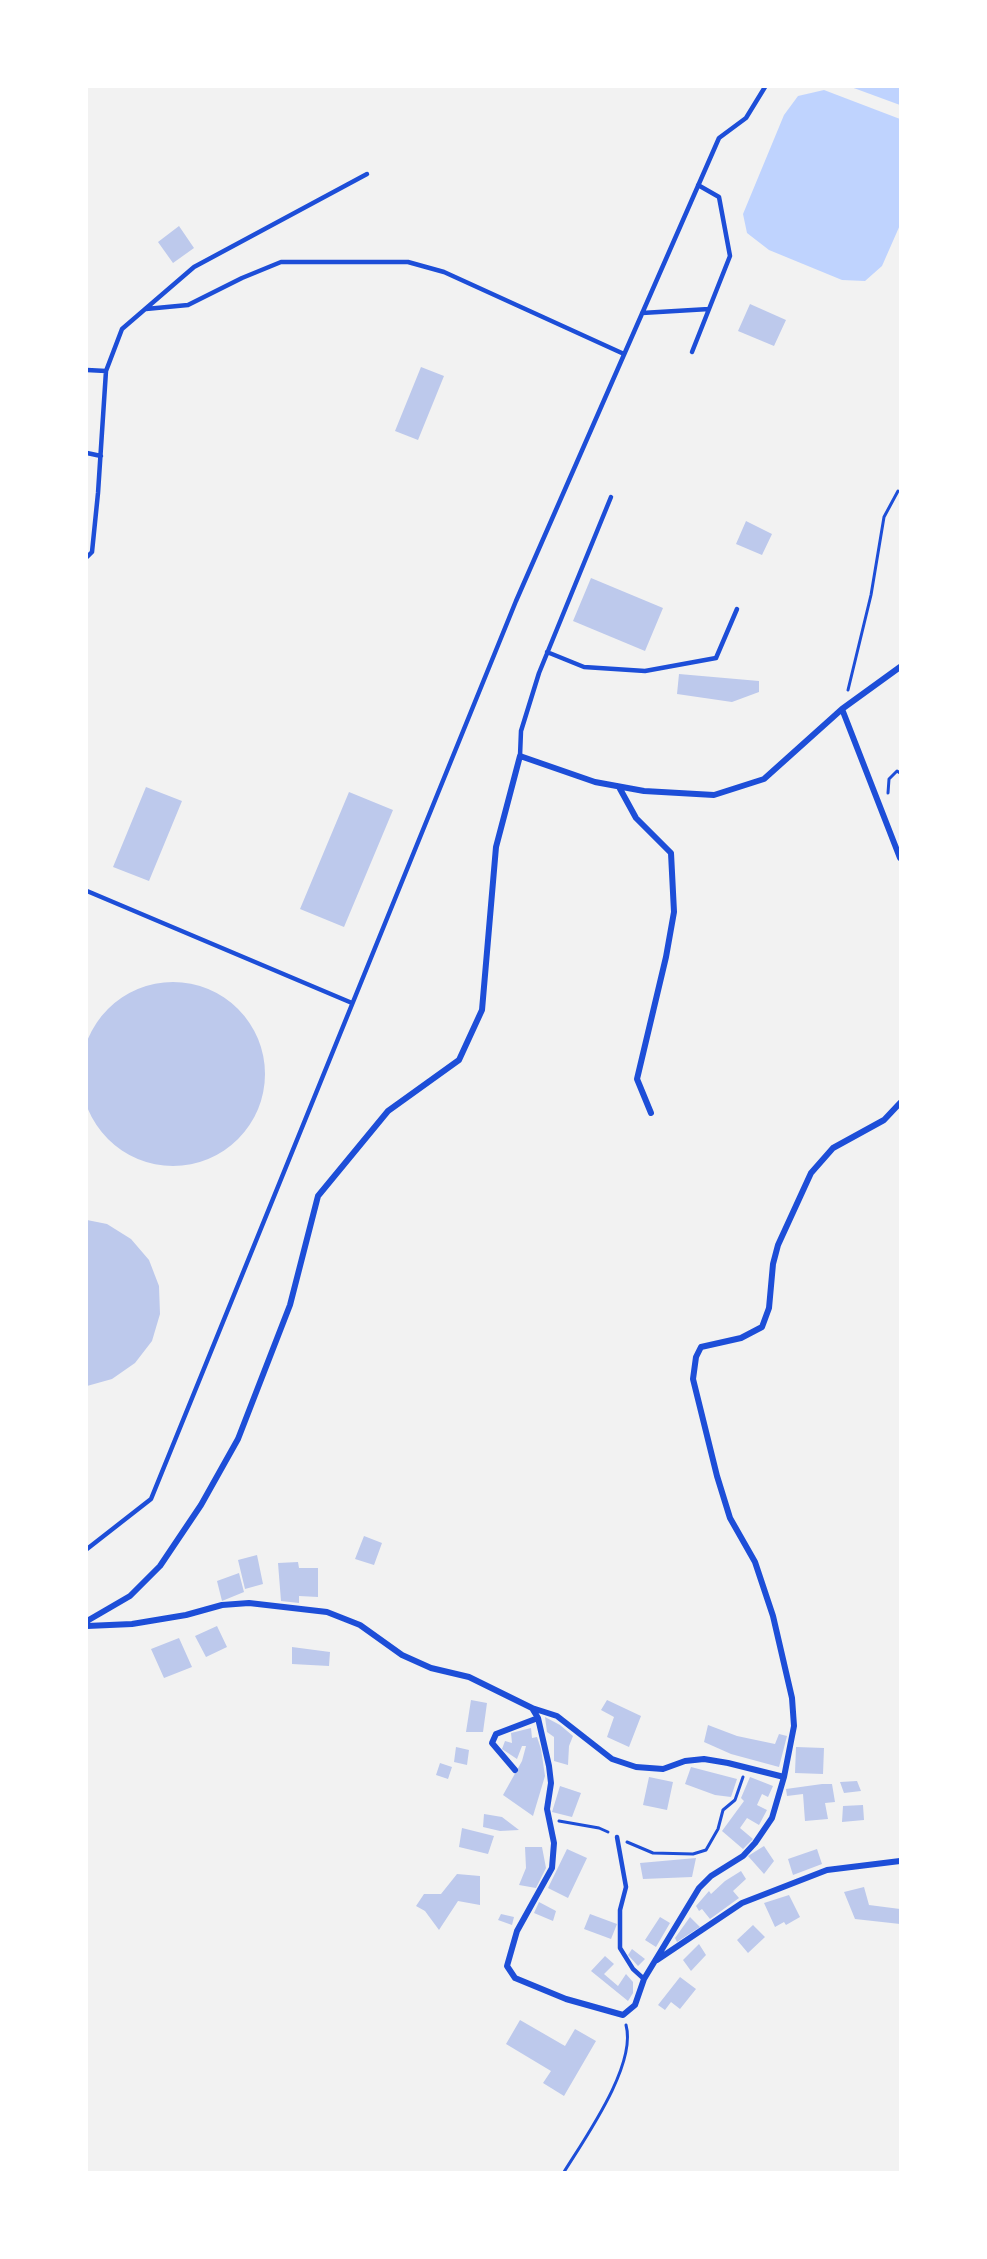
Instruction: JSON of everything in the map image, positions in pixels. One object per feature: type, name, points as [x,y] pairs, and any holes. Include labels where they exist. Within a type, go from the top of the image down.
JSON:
[{"type":"street","points":[[87,1621],[130,1596],[160,1566],[201,1505],[238,1439],[290,1305],[318,1196],[388,1110],[459,1060],[482,1010],[496,848],[520,756],[595,782],[619,787],[644,791],[714,795],[764,779],[842,709],[900,667]]},
{"type":"street","points":[[842,709],[900,858]]},
{"type":"street","points":[[619,787],[636,818],[671,853],[674,912],[666,957],[637,1079],[651,1113]]},
{"type":"street","points":[[532,1708],[538,1718],[549,1766],[551,1783],[547,1809],[554,1843],[552,1868],[517,1931],[507,1966],[515,1978],[566,1999],[623,2015],[636,2005],[644,1979],[699,1888],[711,1876],[743,1856],[772,1818],[793,1734],[792,1698],[770,1605],[755,1562],[730,1518],[717,1476],[693,1379],[696,1357],[701,1347],[741,1338],[762,1327],[770,1308],[773,1264],[778,1245],[812,1173],[833,1148],[884,1120],[900,1103]]},
{"type":"street","points":[[87,1626],[132,1624],[186,1615],[222,1605],[249,1603],[327,1612],[360,1625],[402,1655],[431,1668],[469,1677],[532,1708],[557,1716],[612,1759],[636,1767],[663,1769],[685,1761],[704,1759],[784,1777]]},
{"type":"street","points":[[515,1770],[492,1743],[496,1734],[538,1718]]},
{"type":"street","points":[[654,1962],[742,1903],[827,1870],[900,1862]]},
{"type":"lane","points":[[87,1549],[151,1499],[516,601],[719,138],[746,118],[765,87]]},
{"type":"lane","points":[[87,557],[92,552],[106,371],[122,329],[194,267],[367,174]]},
{"type":"lane","points":[[692,352],[730,256],[719,197],[699,185]]},
{"type":"lane","points":[[145,309],[188,305],[242,278],[281,262],[408,262],[444,272],[624,354]]},
{"type":"lane","points":[[642,313],[709,309]]},
{"type":"lane","points":[[87,370],[106,371]]},
{"type":"lane","points":[[87,453],[101,456]]},
{"type":"lane","points":[[520,756],[521,731],[548,652],[611,497]]},
{"type":"lane","points":[[548,652],[584,667],[645,671],[716,658],[737,609]]},
{"type":"lane","points":[[87,891],[352,1004]]},
{"type":"lane","points":[[617,1837],[626,1887],[620,1910],[620,1948],[633,1969],[644,1979]]},
{"type":"path","points":[[842,709],[862,636],[884,517],[898,491]]},
{"type":"path","points":[[550,1819],[599,1828],[653,1853],[693,1854],[706,1850],[718,1829],[723,1810],[735,1800],[746,1767]]},
{"type":"path","points":[[564,2172],[591,2130],[619,2076],[629,2036],[623,2015]]},
{"type":"water","points":[[851,87],[900,87],[900,105]]},
{"type":"water","points":[[824,90],[900,119],[900,225],[882,266],[865,281],[842,280],[769,250],[747,233],[743,214],[784,115],[798,96]]},
{"type":"building","points":[[179,226],[194,248],[173,263],[158,242]]},
{"type":"building","points":[[750,304],[786,320],[774,346],[738,331]]},
{"type":"building","points":[[421,367],[444,376],[418,440],[395,431]]},
{"type":"building","points":[[746,521],[772,534],[762,555],[736,544]]},
{"type":"building","points":[[591,578],[663,608],[645,651],[573,621]]},
{"type":"building","points":[[679,674],[759,681],[759,692],[732,702],[677,694]]},
{"type":"building","points":[[146,787],[182,801],[149,881],[113,867]]},
{"type":"building","points":[[349,792],[393,810],[344,927],[300,909]]},
{"type":"building","points":[[173,982],[208,989],[238,1009],[258,1039],[265,1074],[258,1109],[238,1139],[208,1159],[173,1166],[138,1159],[108,1139],[88,1109],[81,1074],[88,1039],[108,1009],[138,989]]},
{"type":"building","points":[[87,1220],[107,1224],[131,1239],[149,1260],[159,1286],[160,1314],[152,1341],[135,1363],[112,1379],[87,1386]]},
{"type":"building","points":[[364,1536],[382,1543],[374,1565],[355,1559]]},
{"type":"building","points":[[257,1555],[263,1584],[245,1589],[238,1560]]},
{"type":"building","points":[[298,1562],[299,1568],[318,1568],[318,1597],[299,1596],[299,1603],[281,1601],[278,1563]]},
{"type":"building","points":[[239,1573],[244,1592],[222,1601],[217,1581]]},
{"type":"building","points":[[217,1626],[227,1647],[206,1657],[195,1636]]},
{"type":"building","points":[[179,1638],[192,1667],[164,1678],[151,1649]]},
{"type":"building","points":[[292,1647],[330,1652],[329,1666],[292,1664]]},
{"type":"building","points":[[471,1700],[487,1703],[483,1732],[466,1732]]},
{"type":"building","points":[[607,1700],[641,1716],[629,1747],[607,1737],[614,1717],[601,1710]]},
{"type":"building","points":[[545,1717],[560,1725],[573,1736],[569,1746],[568,1765],[554,1761],[554,1737],[547,1732]]},
{"type":"building","points":[[708,1725],[737,1736],[775,1744],[779,1734],[787,1736],[779,1767],[731,1754],[704,1742]]},
{"type":"building","points":[[531,1728],[532,1738],[537,1737],[541,1749],[545,1776],[533,1816],[503,1795],[522,1761],[526,1746],[522,1746],[517,1759],[502,1749],[505,1741],[512,1743],[511,1733]]},
{"type":"building","points":[[456,1747],[469,1750],[467,1765],[454,1762]]},
{"type":"building","points":[[796,1747],[824,1748],[823,1774],[795,1773]]},
{"type":"building","points":[[440,1763],[452,1767],[448,1779],[436,1775]]},
{"type":"building","points":[[691,1767],[737,1779],[731,1797],[715,1795],[685,1784]]},
{"type":"building","points":[[649,1777],[673,1782],[667,1810],[643,1805]]},
{"type":"building","points":[[750,1777],[773,1786],[768,1797],[762,1794],[757,1805],[767,1810],[759,1825],[747,1818],[740,1828],[753,1839],[743,1849],[722,1831],[744,1801],[741,1798]]},
{"type":"building","points":[[857,1781],[861,1791],[844,1793],[840,1782]]},
{"type":"building","points":[[832,1784],[835,1802],[825,1803],[828,1819],[805,1821],[803,1794],[787,1796],[786,1789]]},
{"type":"building","points":[[560,1786],[581,1793],[572,1817],[552,1812]]},
{"type":"building","points":[[863,1805],[864,1820],[842,1822],[843,1806]]},
{"type":"building","points":[[484,1814],[502,1817],[519,1830],[500,1831],[483,1827]]},
{"type":"building","points":[[462,1828],[494,1836],[488,1854],[459,1847]]},
{"type":"building","points":[[764,1846],[774,1861],[764,1874],[748,1856]]},
{"type":"building","points":[[525,1847],[542,1847],[546,1868],[536,1888],[519,1885],[526,1868]]},
{"type":"building","points":[[567,1849],[587,1858],[568,1898],[548,1888]]},
{"type":"building","points":[[817,1849],[822,1864],[793,1875],[788,1859]]},
{"type":"building","points":[[696,1858],[692,1877],[643,1879],[640,1863]]},
{"type":"building","points":[[741,1871],[746,1879],[733,1891],[739,1898],[710,1919],[702,1909],[699,1911],[696,1906],[709,1891],[711,1894]]},
{"type":"building","points":[[457,1874],[480,1876],[480,1905],[458,1901],[439,1930],[425,1911],[416,1906],[424,1894],[441,1894]]},
{"type":"building","points":[[864,1887],[869,1905],[900,1909],[900,1924],[855,1919],[844,1892]]},
{"type":"building","points":[[789,1895],[800,1917],[786,1925],[784,1922],[775,1927],[764,1903]]},
{"type":"building","points":[[539,1902],[556,1911],[553,1921],[534,1913]]},
{"type":"building","points":[[501,1914],[514,1917],[512,1925],[498,1920]]},
{"type":"building","points":[[590,1914],[617,1924],[611,1939],[584,1929]]},
{"type":"building","points":[[660,1917],[670,1923],[656,1947],[645,1940]]},
{"type":"building","points":[[690,1917],[700,1927],[677,1942],[675,1938]]},
{"type":"building","points":[[753,1925],[765,1937],[748,1953],[737,1940]]},
{"type":"building","points":[[699,1944],[706,1955],[691,1971],[683,1960]]},
{"type":"building","points":[[632,1949],[645,1959],[638,1966],[628,1955]]},
{"type":"building","points":[[605,1956],[614,1964],[604,1974],[618,1986],[626,1974],[633,1982],[633,1993],[628,2001],[591,1971]]},
{"type":"building","points":[[680,1977],[696,1989],[680,2009],[671,2002],[665,2010],[658,2005]]},
{"type":"building","points":[[520,2020],[565,2046],[575,2029],[596,2041],[564,2096],[543,2083],[551,2071],[506,2044]]}]
